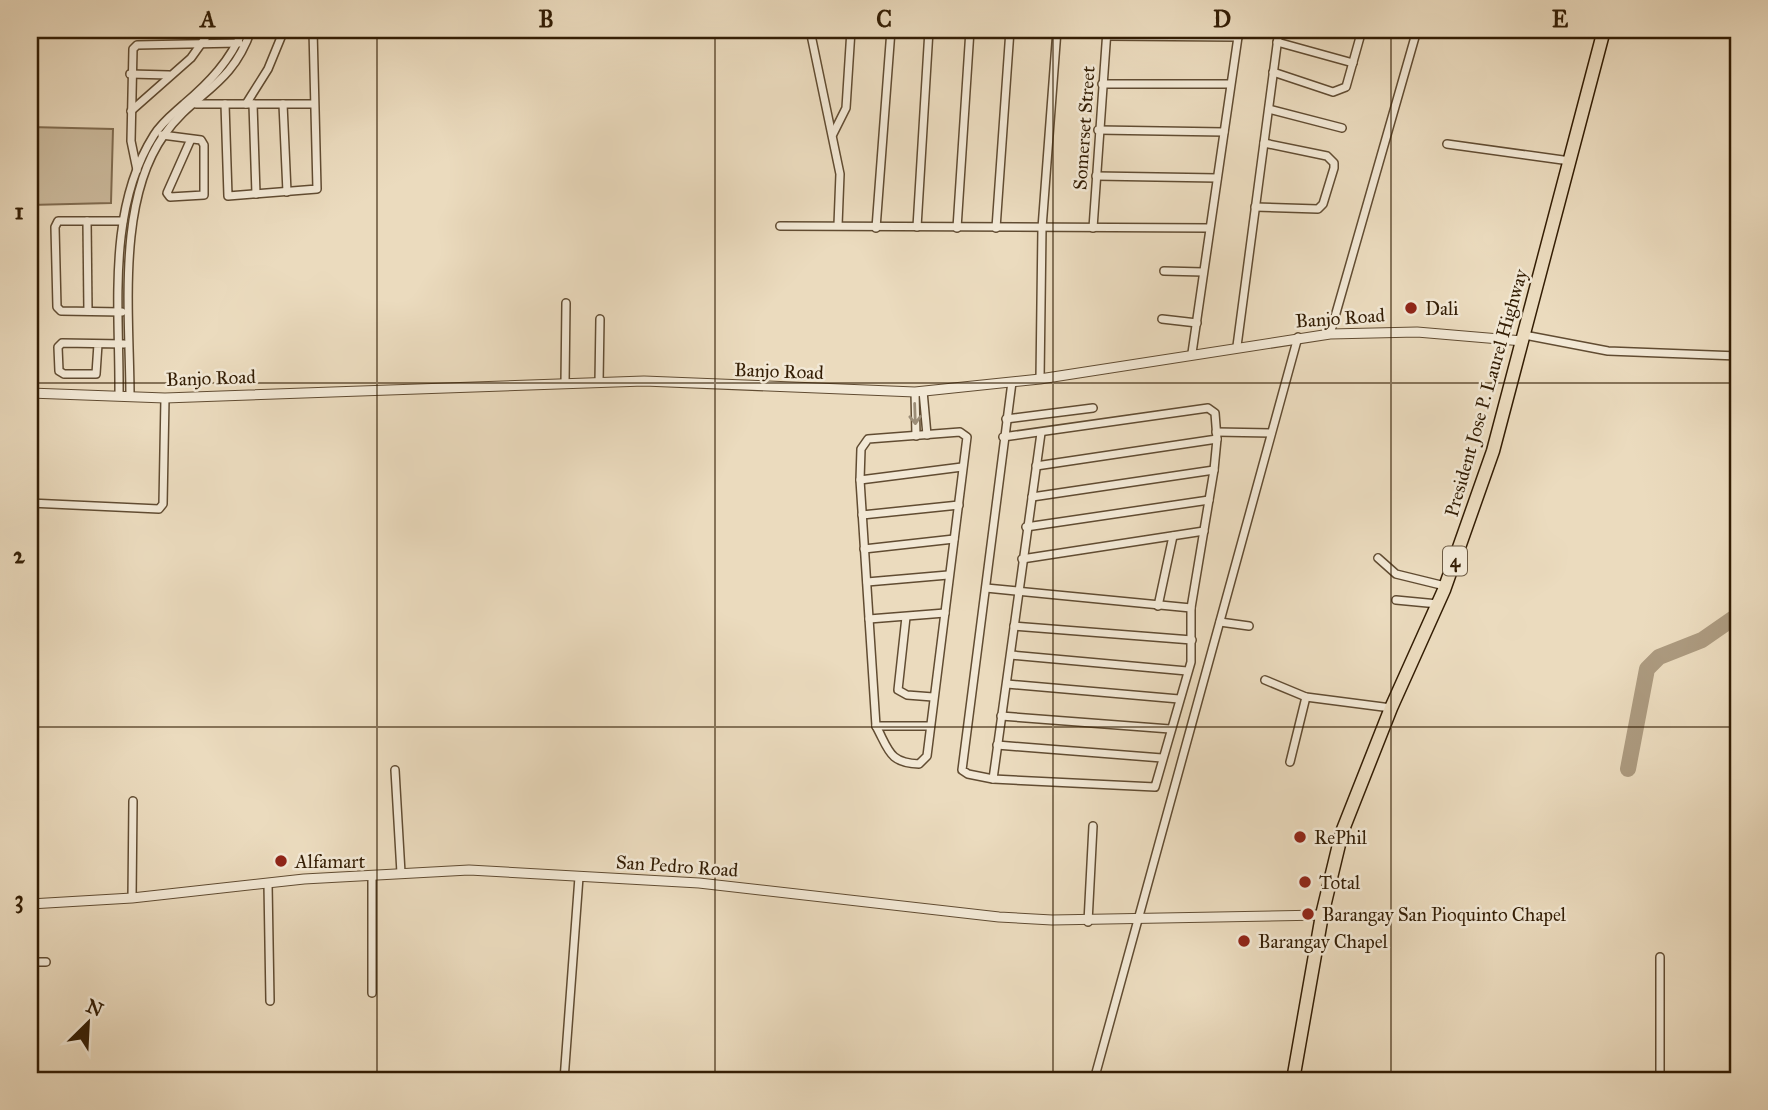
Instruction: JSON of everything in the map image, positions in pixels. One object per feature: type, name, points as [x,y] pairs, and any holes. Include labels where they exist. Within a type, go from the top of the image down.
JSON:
[{"type":"highway","name":"President Jose P. Laurel Highway","points":[[1293,1080],[1322,915],[1342,832],[1391,708],[1438,604],[1493,451],[1604,30]]},
{"type":"street","points":[[131,111],[203,45],[211,30]]},
{"type":"street","points":[[139,171],[164,135],[230,73],[242,44],[243,30]]},
{"type":"street","points":[[119,396],[121,221],[139,171],[155,134],[226,64],[251,30]]},
{"type":"street","points":[[256,194],[249,104],[268,69],[284,30]]},
{"type":"street","points":[[225,104],[228,196],[314,191],[318,186],[313,30]]},
{"type":"street","points":[[810,30],[840,174],[838,225]]},
{"type":"street","points":[[832,134],[846,108],[851,30]]},
{"type":"street","points":[[877,228],[891,30]]},
{"type":"street","points":[[916,227],[929,30]]},
{"type":"street","points":[[957,228],[970,30]]},
{"type":"street","points":[[996,228],[1010,30]]},
{"type":"street","points":[[1040,379],[1042,228],[1057,30]]},
{"type":"street","points":[[1237,346],[1279,30]]},
{"type":"street","points":[[1273,72],[1333,92],[1346,87],[1359,30]]},
{"type":"street","points":[[1330,334],[1417,30]]},
{"type":"street","points":[[1107,33],[1238,34],[1192,353]]},
{"type":"street","name":"Somerset Street","points":[[1093,228],[1107,33]]},
{"type":"street","points":[[1277,42],[1353,63]]},
{"type":"street","points":[[130,397],[131,221],[139,171],[131,141],[131,53],[136,45],[242,44]]},
{"type":"street","points":[[130,74],[170,75]]},
{"type":"street","points":[[1102,84],[1230,84]]},
{"type":"street","points":[[185,104],[314,104]]},
{"type":"street","points":[[283,104],[287,192]]},
{"type":"street","points":[[1269,109],[1342,128]]},
{"type":"street","points":[[1098,130],[1224,132]]},
{"type":"street","points":[[155,134],[191,139],[203,142],[205,193],[202,197],[170,197],[167,192],[191,139]]},
{"type":"street","points":[[1255,207],[1318,209],[1323,204],[1334,168],[1334,163],[1327,156],[1264,143]]},
{"type":"street","points":[[1447,144],[1570,161]]},
{"type":"street","points":[[1096,176],[1217,178]]},
{"type":"street","points":[[130,312],[61,310],[57,307],[55,227],[58,221],[131,221]]},
{"type":"street","points":[[87,221],[88,311]]},
{"type":"street","points":[[780,226],[1209,228]]},
{"type":"street","points":[[120,268],[131,268]]},
{"type":"street","points":[[1164,271],[1203,272]]},
{"type":"street","points":[[565,383],[566,303]]},
{"type":"street","points":[[599,382],[600,319]]},
{"type":"street","points":[[1162,319],[1197,323]]},
{"type":"street","name":"Banjo Road","points":[[30,393],[164,398],[644,381],[919,392],[1040,379],[1237,346],[1330,334],[1417,332],[1524,338]]},
{"type":"street","points":[[1094,1080],[1298,337]]},
{"type":"street","points":[[1524,338],[1608,351],[1738,356]]},
{"type":"street","points":[[98,344],[96,374],[64,374],[59,371],[59,345],[98,344],[130,344]]},
{"type":"street","points":[[120,357],[130,358]]},
{"type":"street","points":[[1003,437],[1208,408],[1215,414],[1217,436],[1214,470],[1191,608],[1191,662],[1162,758],[1159,782],[1152,788],[993,779],[968,774],[961,766],[986,589],[1003,437],[1012,382]]},
{"type":"street","points":[[919,392],[928,435]]},
{"type":"street","points":[[916,436],[919,392]]},
{"type":"street","points":[[30,503],[159,509],[163,504],[164,398]]},
{"type":"street","points":[[1006,419],[1093,408]]},
{"type":"street","points":[[964,433],[967,437],[927,757],[919,764],[896,761],[876,726],[860,480],[863,443],[868,439],[928,435],[964,433]]},
{"type":"street","points":[[993,779],[1041,433]]},
{"type":"street","points":[[1036,466],[1217,436],[1271,433]]},
{"type":"street","points":[[860,480],[962,467]]},
{"type":"street","points":[[1032,497],[1214,470]]},
{"type":"street","points":[[1026,527],[1209,500]]},
{"type":"street","points":[[862,515],[959,505]]},
{"type":"street","points":[[1022,559],[1204,531]]},
{"type":"street","points":[[1158,606],[1173,536]]},
{"type":"street","points":[[864,549],[954,539]]},
{"type":"street","points":[[1378,558],[1396,574],[1445,586]]},
{"type":"street","points":[[867,582],[948,575]]},
{"type":"street","points":[[986,589],[1191,608]]},
{"type":"street","points":[[1396,600],[1438,604]]},
{"type":"street","points":[[869,619],[945,613]]},
{"type":"street","points":[[906,617],[898,690],[907,695],[933,697]]},
{"type":"street","points":[[1220,622],[1249,626]]},
{"type":"street","points":[[1014,626],[1192,640]]},
{"type":"street","points":[[1011,655],[1187,671]]},
{"type":"street","points":[[1265,680],[1306,697],[1391,708]]},
{"type":"street","points":[[1007,684],[1179,699]]},
{"type":"street","points":[[1290,762],[1306,697]]},
{"type":"street","points":[[1002,716],[1170,729]]},
{"type":"street","points":[[876,726],[929,726]]},
{"type":"street","points":[[997,745],[1162,758]]},
{"type":"street","points":[[396,770],[401,873]]},
{"type":"street","points":[[132,898],[133,801]]},
{"type":"street","points":[[1088,922],[1093,826]]},
{"type":"street","name":"San Pedro Road","points":[[30,904],[132,898],[372,874],[469,870],[699,883],[999,917],[1088,922],[1322,915]]},
{"type":"street","points":[[372,874],[372,993]]},
{"type":"street","points":[[564,1080],[579,877]]},
{"type":"street","points":[[268,884],[270,1000]]},
{"type":"street","points":[[1660,957],[1660,1080]]},
{"type":"street","points":[[30,962],[46,962]]},
{"type":"shaded area","points":[[30,127],[113,129],[111,203],[30,205]]},
{"type":"waterway","points":[[1628,769],[1647,669],[1659,657],[1702,640],[1738,615]]},
{"type":"place","name":"Dali","points":[[1411,308]]},
{"type":"place","name":"RePhil","points":[[1300,837]]},
{"type":"place","name":"Alfamart","points":[[281,861]]},
{"type":"place","name":"Total","points":[[1305,882]]},
{"type":"place","name":"Barangay San Pioquinto Chapel","points":[[1308,914]]},
{"type":"place","name":"Barangay Chapel","points":[[1244,941]]}]
